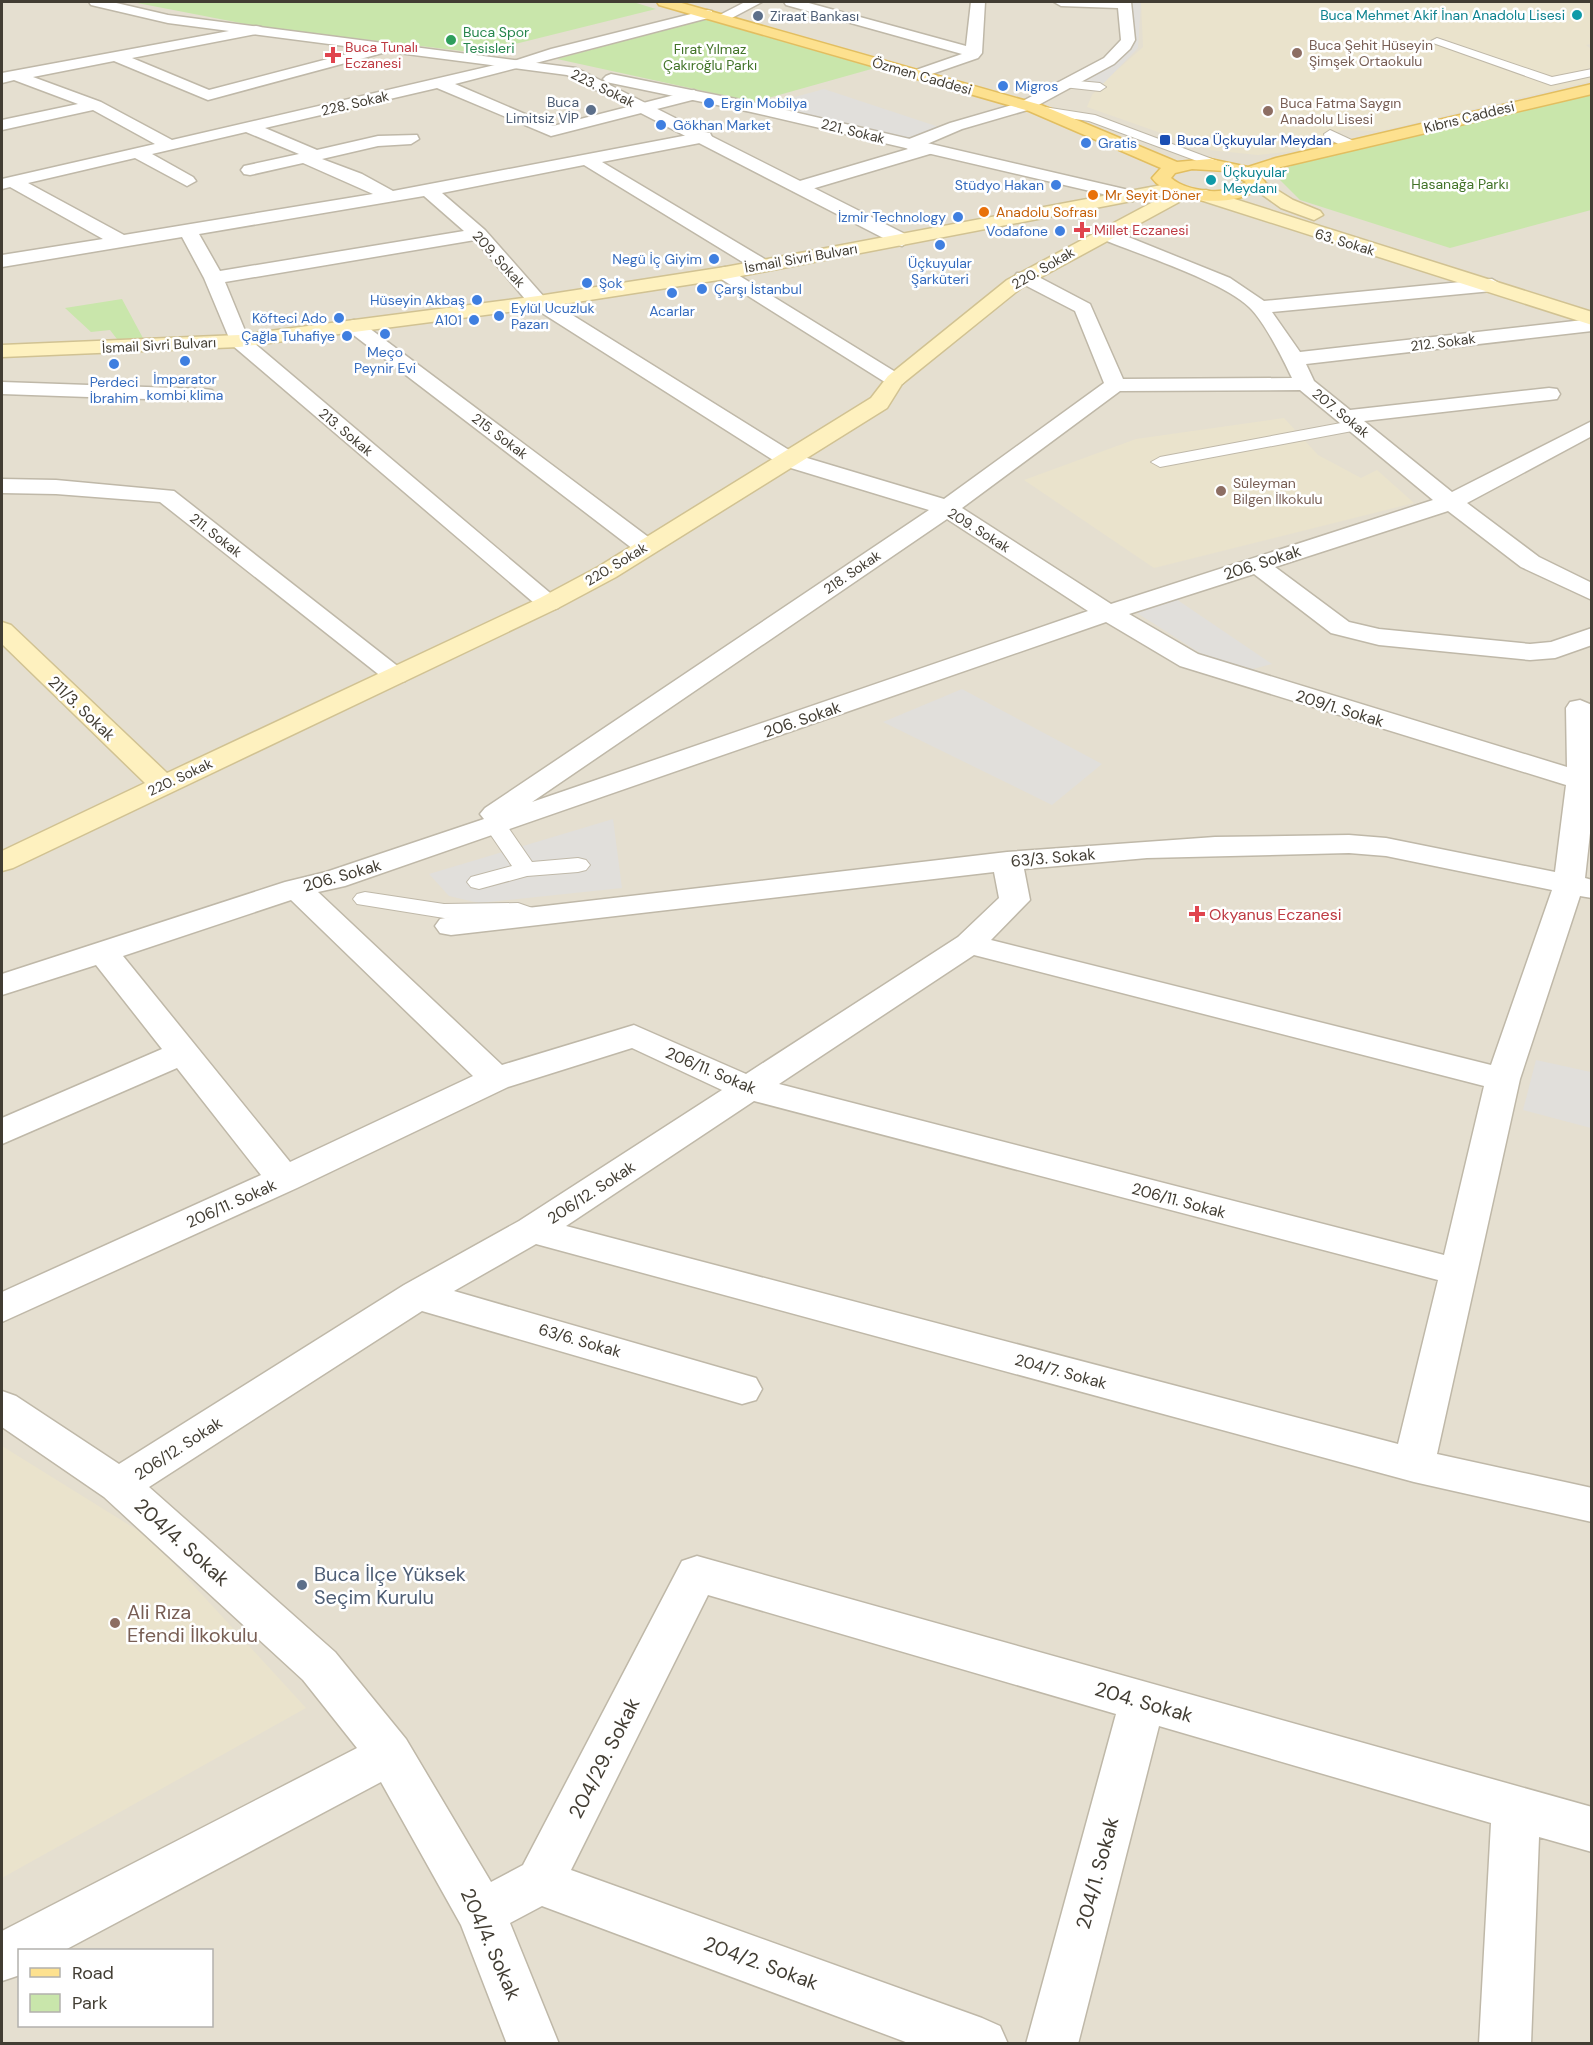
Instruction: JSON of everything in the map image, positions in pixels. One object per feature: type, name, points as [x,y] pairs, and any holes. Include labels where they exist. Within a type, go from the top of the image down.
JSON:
[{"type":"main road","name":"Özmen Caddesi","points":[[664,2],[1044,111],[1174,167]]},
{"type":"main road","name":"Kıbrıs Caddesi","points":[[1226,166],[1276,164],[1592,89]]},
{"type":"main road","points":[[1044,111],[1081,122],[1192,164]]},
{"type":"main road","points":[[1186,191],[1161,178],[1162,173],[1174,167],[1192,164],[1226,166],[1252,178]]},
{"type":"main road","name":"Kıbrıs Caddesi","points":[[1186,191],[1244,191],[1252,178],[1276,164]]},
{"type":"main road","name":"63. Sokak","points":[[1252,178],[1287,204],[1491,285]]},
{"type":"main road","name":"İsmail Sivri Bulvarı","points":[[2,351],[239,341],[538,302],[725,273],[1133,196],[1186,191]]},
{"type":"main road","name":"63. Sokak","points":[[1186,191],[1260,216],[1491,285],[1592,319]]},
{"type":"main road","name":"220. Sokak","points":[[2,862],[549,603],[607,572],[879,403],[895,380],[1024,277],[1186,191]]},
{"type":"main road","points":[[1058,211],[1091,218],[1099,222],[1105,234]]},
{"type":"main road","name":"211/3. Sokak","points":[[2,630],[163,785]]},
{"type":"street","name":"223. Sokak","points":[[96,2],[168,19],[571,71],[902,240]]},
{"type":"street","name":"228. Sokak","points":[[7,183],[521,64],[556,52],[714,16],[755,2]]},
{"type":"street","points":[[791,2],[975,53]]},
{"type":"street","points":[[975,53],[978,2]]},
{"type":"street","points":[[799,187],[918,147],[956,126],[1025,105],[1109,61],[1125,46],[1129,31],[1124,3],[1061,2]]},
{"type":"street","points":[[9,77],[256,30]]},
{"type":"street","points":[[116,57],[208,95],[385,48]]},
{"type":"street","points":[[918,74],[975,53]]},
{"type":"street","points":[[2,66],[9,77],[95,105],[170,145]]},
{"type":"street","name":"221. Sokak","points":[[571,71],[694,95],[1133,196]]},
{"type":"street","points":[[439,83],[551,131],[646,109],[694,95]]},
{"type":"street","points":[[2,125],[95,105]]},
{"type":"street","points":[[250,128],[390,196]]},
{"type":"street","points":[[2,261],[428,190],[704,137]]},
{"type":"street","points":[[250,170],[378,141],[411,139]]},
{"type":"street","points":[[138,153],[187,181]]},
{"type":"street","points":[[586,159],[761,265]]},
{"type":"street","points":[[7,183],[119,240]]},
{"type":"street","name":"209. Sokak","points":[[428,190],[479,234],[538,302],[789,460],[947,508],[1108,613]]},
{"type":"street","name":"213. Sokak","points":[[187,229],[214,278],[239,341],[549,603]]},
{"type":"street","points":[[214,278],[479,234]]},
{"type":"street","name":"207. Sokak","points":[[1105,234],[1223,282],[1261,307],[1293,359],[1305,384],[1451,502],[1530,562],[1592,593]]},
{"type":"street","points":[[725,273],[895,380]]},
{"type":"street","points":[[1024,277],[1083,308],[1115,385],[1305,384]]},
{"type":"street","points":[[1261,307],[1491,285]]},
{"type":"street","name":"212. Sokak","points":[[1293,359],[1592,325]]},
{"type":"street","name":"215. Sokak","points":[[354,326],[646,547]]},
{"type":"street","name":"218. Sokak","points":[[460,838],[947,508],[1115,385]]},
{"type":"street","points":[[2,388],[204,395]]},
{"type":"street","points":[[1351,421],[1563,405]]},
{"type":"street","name":"206. Sokak","points":[[2,984],[296,888],[334,880],[1108,613],[1451,502],[1563,405]]},
{"type":"street","name":"211. Sokak","points":[[2,486],[56,487],[166,496],[396,675]]},
{"type":"street","points":[[1256,564],[1340,628],[1379,637],[1530,652],[1555,650],[1592,636]]},
{"type":"street","name":"209/1. Sokak","points":[[1108,613],[1189,660],[1581,780]]},
{"type":"street","points":[[1414,1465],[1503,1079],[1580,887],[1580,708]]},
{"type":"street","name":"63/3. Sokak","points":[[451,926],[1006,861],[1147,849],[1349,844],[1386,847],[1580,887]]},
{"type":"street","name":"206/12. Sokak","points":[[119,1485],[417,1295],[532,1230],[969,944],[1015,900],[1006,861]]},
{"type":"street","points":[[296,888],[496,1079]]},
{"type":"street","points":[[969,944],[1503,1079]]},
{"type":"street","points":[[102,951],[284,1179]]},
{"type":"street","name":"206/11. Sokak","points":[[2,1308],[496,1079],[634,1036],[748,1088],[1458,1272]]},
{"type":"street","points":[[2,1132],[184,1052]]},
{"type":"street","name":"204/7. Sokak","points":[[532,1230],[1414,1465],[1592,1505]]},
{"type":"street","name":"63/6. Sokak","points":[[417,1295],[742,1389]]},
{"type":"street","name":"204/4. Sokak","points":[[2,1407],[119,1485],[319,1666],[390,1754],[481,1912],[533,2043]]},
{"type":"street","name":"204. Sokak","points":[[697,1574],[1592,1830]]},
{"type":"street","name":"204/29. Sokak","points":[[540,1882],[697,1574]]},
{"type":"street","name":"204/1. Sokak","points":[[1052,2043],[1142,1702]]},
{"type":"street","points":[[2,1957],[390,1754]]},
{"type":"street","points":[[1505,2043],[1516,1809]]},
{"type":"street","points":[[481,1912],[540,1882]]},
{"type":"street","name":"204/2. Sokak","points":[[540,1882],[982,2043]]},
{"type":"lane","points":[[1437,41],[1551,81],[1592,72]]},
{"type":"lane","points":[[1067,84],[1100,87]]},
{"type":"lane","points":[[1044,111],[1091,118],[1226,166]]},
{"type":"lane","points":[[1330,134],[1353,146]]},
{"type":"lane","points":[[1160,462],[1351,421]]},
{"type":"lane","points":[[495,825],[526,868]]},
{"type":"lane","points":[[479,882],[526,868],[578,865]]},
{"type":"lane","name":"63/3. Sokak","points":[[365,899],[444,911],[518,910],[536,917]]},
{"type":"shaded area","points":[[2,2],[1591,2],[1591,2043],[2,2044]]},
{"type":"shaded area","points":[[1126,2],[1141,2],[1138,48],[1100,87],[1071,84],[1102,68],[1131,32]]},
{"type":"shaded area","points":[[1141,2],[1591,2],[1591,44],[1586,45],[1591,49],[1591,81],[1381,131],[1343,130],[1321,137],[1313,149],[1258,155],[1209,150],[1087,107],[1092,95],[1143,47]]},
{"type":"shaded area","points":[[824,89],[942,128],[907,142],[762,106]]},
{"type":"shaded area","name":"Süleyman Bilgen İlkokulu","points":[[1284,418],[1318,455],[1361,478],[1377,470],[1414,503],[1154,568],[1024,480],[1136,439]]},
{"type":"shaded area","points":[[1176,599],[1272,664],[1233,674],[1137,613]]},
{"type":"shaded area","points":[[962,689],[1102,764],[1052,805],[883,722]]},
{"type":"shaded area","points":[[613,819],[622,888],[479,903],[449,896],[429,874]]},
{"type":"shaded area","points":[[1536,1060],[1591,1072],[1591,1128],[1523,1110]]},
{"type":"shaded area","name":"Ali Rıza Efendi İlkokulu","points":[[2,1446],[150,1538],[306,1708],[2,1878]]},
{"type":"green space","name":"Buca Spor Tesisleri","points":[[132,2],[633,2],[656,9],[479,53],[261,27]]},
{"type":"green space","name":"Fırat Yılmaz Çakıroğlu Parkı","points":[[704,19],[875,68],[754,102],[557,59]]},
{"type":"green space","name":"Hasanağa Parkı","points":[[1591,95],[1591,210],[1450,248],[1300,200],[1275,175],[1293,165],[1499,113]]},
{"type":"green space","points":[[122,299],[144,340],[120,343],[110,330],[91,332],[65,308]]},
{"type":"place","name":"Buca Mehmet Akif İnan Anadolu Lisesi","points":[[1577,15]]},
{"type":"place","name":"Ziraat Bankası","points":[[758,16]]},
{"type":"place","name":"Buca Spor Tesisleri","points":[[451,40]]},
{"type":"place","name":"Buca Şehit Hüseyin Şimşek Ortaokulu","points":[[1297,53]]},
{"type":"place","name":"Buca Tunalı Eczanesi","points":[[333,55]]},
{"type":"place","name":"Migros","points":[[1003,86]]},
{"type":"place","name":"Ergin Mobilya","points":[[709,103]]},
{"type":"place","name":"Buca Limitsiz VİP","points":[[591,110]]},
{"type":"place","name":"Buca Fatma Saygın Anadolu Lisesi","points":[[1268,111]]},
{"type":"place","name":"Gökhan Market","points":[[661,125]]},
{"type":"place","name":"Buca Üçkuyular Meydan","points":[[1165,140]]},
{"type":"place","name":"Gratis","points":[[1086,143]]},
{"type":"place","name":"Üçkuyular Meydanı","points":[[1211,180]]},
{"type":"place","name":"Stüdyo Hakan","points":[[1056,185]]},
{"type":"place","name":"Mr Seyit Döner","points":[[1093,195]]},
{"type":"place","name":"Anadolu Sofrası","points":[[984,212]]},
{"type":"place","name":"İzmir Technology","points":[[958,217]]},
{"type":"place","name":"Millet Eczanesi","points":[[1082,230]]},
{"type":"place","name":"Vodafone","points":[[1060,231]]},
{"type":"place","name":"Üçkuyular Şarküteri","points":[[940,245]]},
{"type":"place","name":"Negü İç Giyim","points":[[714,259]]},
{"type":"place","name":"Şok","points":[[587,283]]},
{"type":"place","name":"Çarşı İstanbul","points":[[702,289]]},
{"type":"place","name":"Acarlar","points":[[672,293]]},
{"type":"place","name":"Hüseyin Akbaş","points":[[477,300]]},
{"type":"place","name":"Eylül Ucuzluk Pazarı","points":[[499,316]]},
{"type":"place","name":"Köfteci Ado","points":[[339,318]]},
{"type":"place","name":"A101","points":[[474,320]]},
{"type":"place","name":"Meço Peynir Evi","points":[[385,334]]},
{"type":"place","name":"Çağla Tuhafiye","points":[[347,336]]},
{"type":"place","name":"İmparator kombi klima","points":[[185,361]]},
{"type":"place","name":"Perdeci İbrahim","points":[[114,364]]},
{"type":"place","name":"Süleyman Bilgen İlkokulu","points":[[1221,491]]},
{"type":"place","name":"Okyanus Eczanesi","points":[[1197,914]]},
{"type":"place","name":"Buca İlçe Yüksek Seçim Kurulu","points":[[302,1585]]},
{"type":"place","name":"Ali Rıza Efendi İlkokulu","points":[[115,1623]]}]
